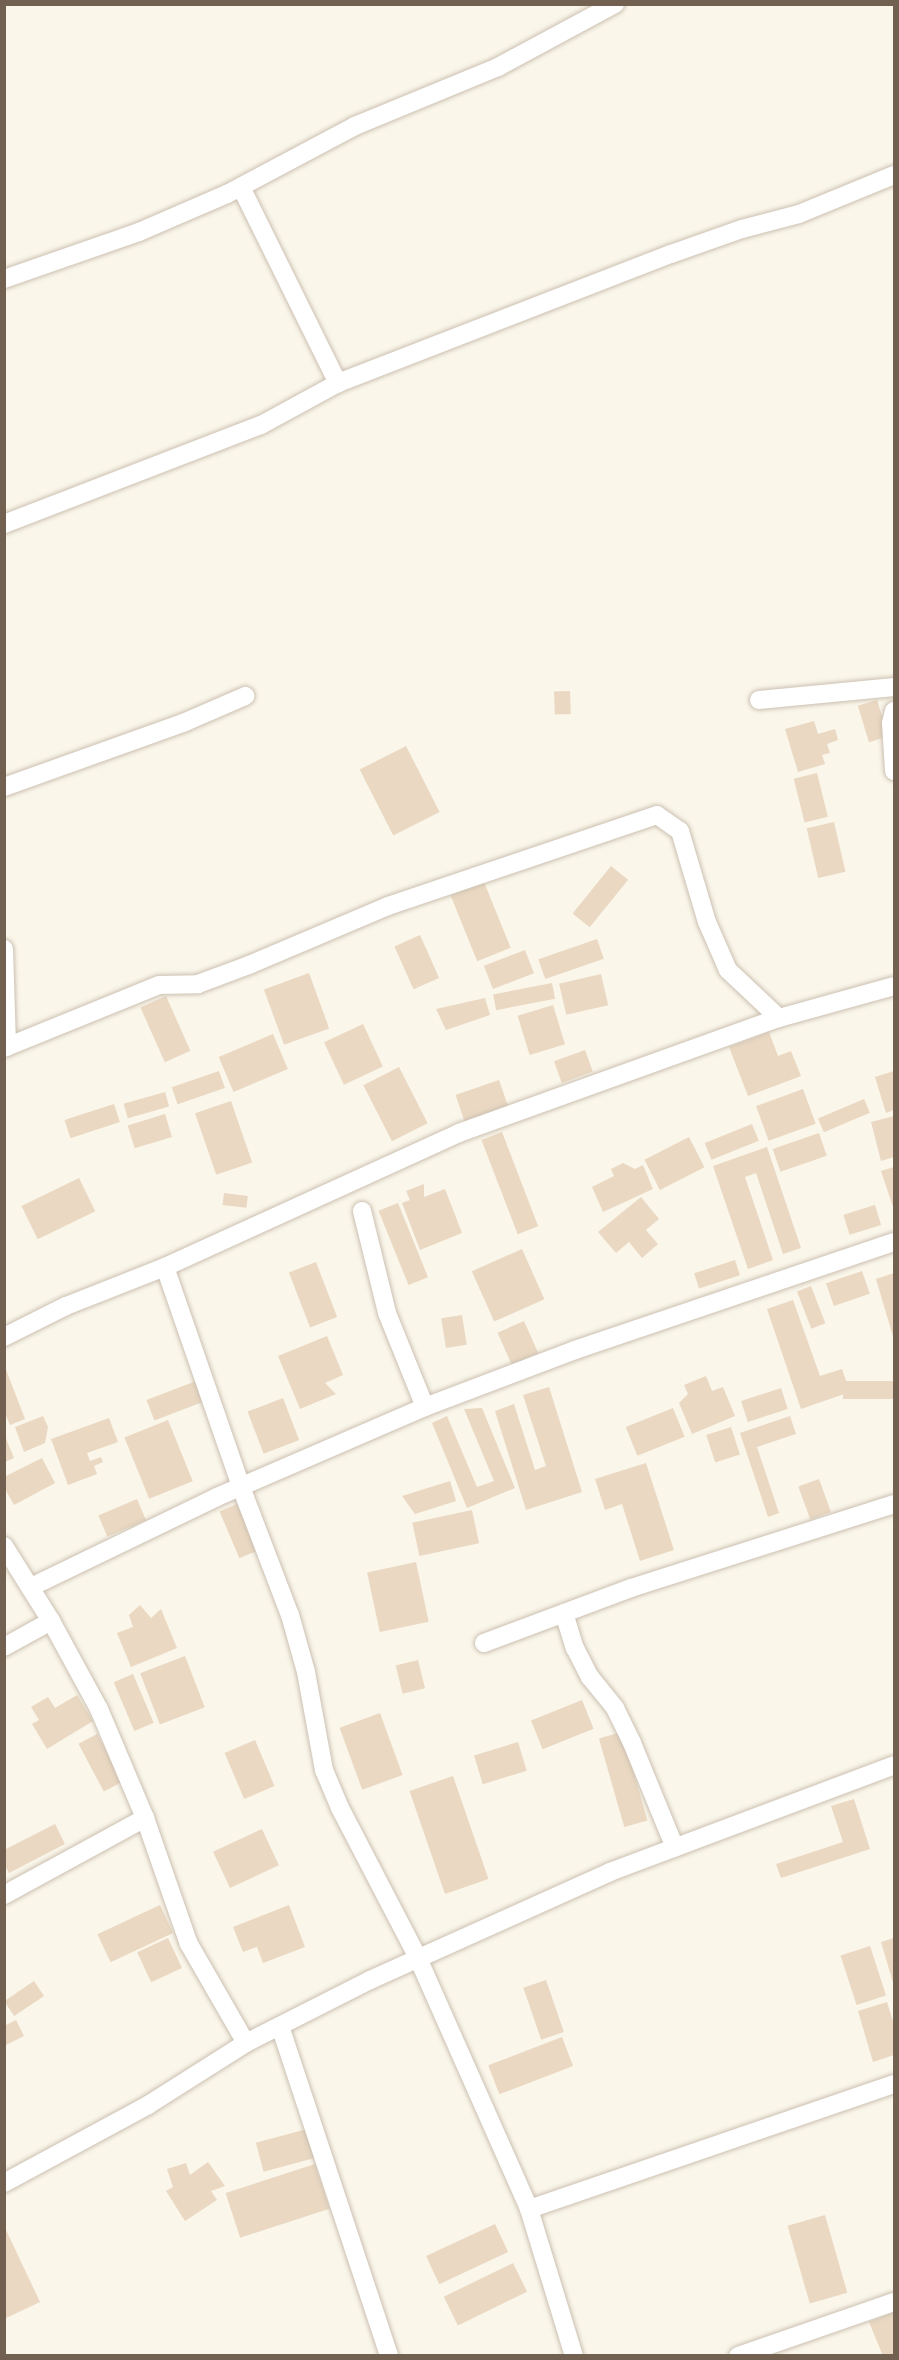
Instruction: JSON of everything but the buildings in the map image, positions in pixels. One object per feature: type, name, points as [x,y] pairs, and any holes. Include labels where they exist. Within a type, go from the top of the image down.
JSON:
[{"type":"street","points":[[4,279],[139,232],[241,188],[355,126],[498,67],[615,4]]},
{"type":"street","points":[[4,524],[261,425],[338,383],[671,254],[742,229],[799,214],[894,176]]},
{"type":"street","points":[[241,188],[338,383]]},
{"type":"street","points":[[759,700],[894,687]]},
{"type":"street","points":[[4,787],[183,723],[245,696]]},
{"type":"street","points":[[894,711],[891,723],[894,771]]},
{"type":"street","points":[[4,949],[6,1047],[159,985],[198,984],[388,906],[657,815],[680,831],[707,922],[728,970],[779,1018]]},
{"type":"street","points":[[4,1337],[66,1306],[165,1267],[459,1132],[779,1018],[894,986]]},
{"type":"street","points":[[362,1211],[387,1313],[425,1407]]},
{"type":"street","points":[[31,1587],[241,1487],[425,1407],[575,1350],[894,1242]]},
{"type":"street","points":[[165,1267],[241,1487],[290,1615],[306,1672],[324,1770],[340,1808],[418,1958],[529,2209],[574,2355]]},
{"type":"street","points":[[484,1643],[631,1588],[894,1504]]},
{"type":"street","points":[[4,1546],[51,1621],[99,1709],[145,1818],[189,1944],[246,2043]]},
{"type":"street","points":[[564,1613],[575,1648],[590,1677],[615,1708],[632,1743],[675,1848]]},
{"type":"street","points":[[4,1647],[51,1621]]},
{"type":"street","points":[[4,2183],[148,2105],[246,2043],[418,1958],[610,1872],[894,1765]]},
{"type":"street","points":[[4,1895],[145,1818]]},
{"type":"street","points":[[280,2026],[389,2355]]},
{"type":"street","points":[[529,2209],[894,2084]]},
{"type":"street","points":[[738,2355],[782,2349],[894,2302]]}]
